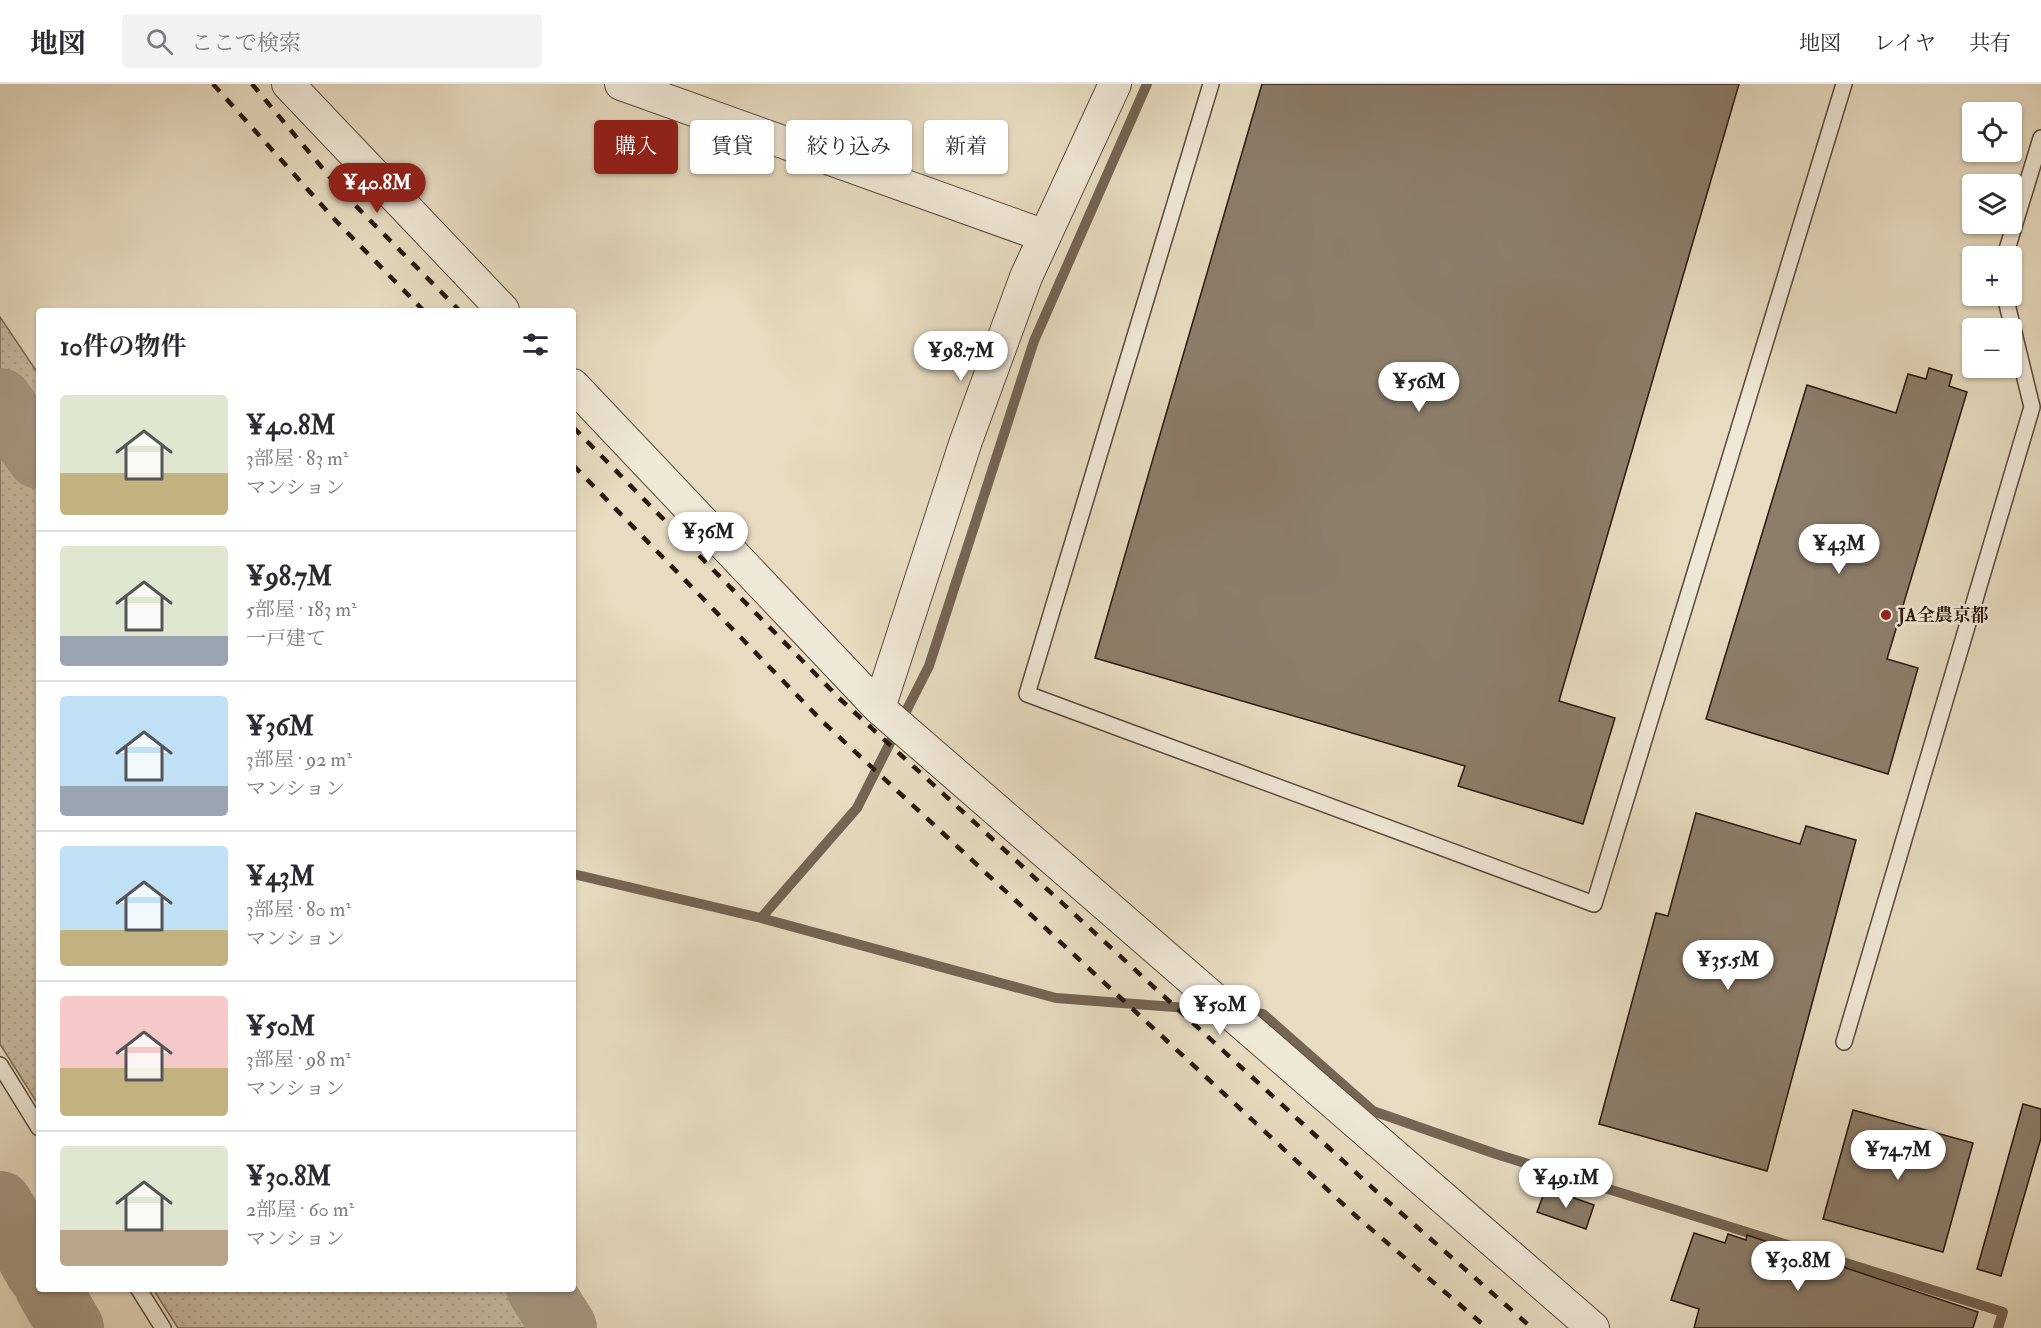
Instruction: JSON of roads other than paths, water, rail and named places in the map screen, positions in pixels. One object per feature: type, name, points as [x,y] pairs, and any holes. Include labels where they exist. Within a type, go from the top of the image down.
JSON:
[{"type":"street","points":[[288,84],[501,308]]},
{"type":"street","points":[[621,84],[1045,236]]},
{"type":"street","points":[[879,708],[966,441],[1026,277],[1115,84]]},
{"type":"street","points":[[576,388],[879,708],[1593,1328]]},
{"type":"lane","points":[[1211,84],[1027,694],[1594,904],[1844,84]]},
{"type":"lane","points":[[2008,246],[2041,138]]},
{"type":"lane","points":[[1844,1042],[2031,406],[2007,306]]},
{"type":"lane","points":[[0,1065],[36,1123]]},
{"type":"lane","points":[[140,1292],[163,1328]]},
{"type":"waterway","points":[[761,918],[857,808],[929,666],[1034,341],[1147,84]]},
{"type":"waterway","points":[[0,401],[36,452]]},
{"type":"waterway","points":[[576,875],[761,918],[1056,998],[1214,1010]]},
{"type":"waterway","points":[[1242,1012],[1263,1014],[1373,1111],[1496,1154],[2003,1312],[1998,1328]]},
{"type":"waterway","points":[[0,1204],[36,1268]]},
{"type":"waterway","points":[[50,1292],[71,1328]]},
{"type":"waterway","points":[[542,1292],[564,1328]]},
{"type":"railway","points":[[213,84],[337,222],[421,308]]},
{"type":"railway","points":[[252,84],[345,195],[457,308]]},
{"type":"railway","points":[[576,430],[840,699],[1376,1191],[1532,1328]]},
{"type":"railway","points":[[576,468],[823,722],[1357,1217],[1487,1328]]},
{"type":"place","name":"JA全農京都","points":[[1886,615]]}]
